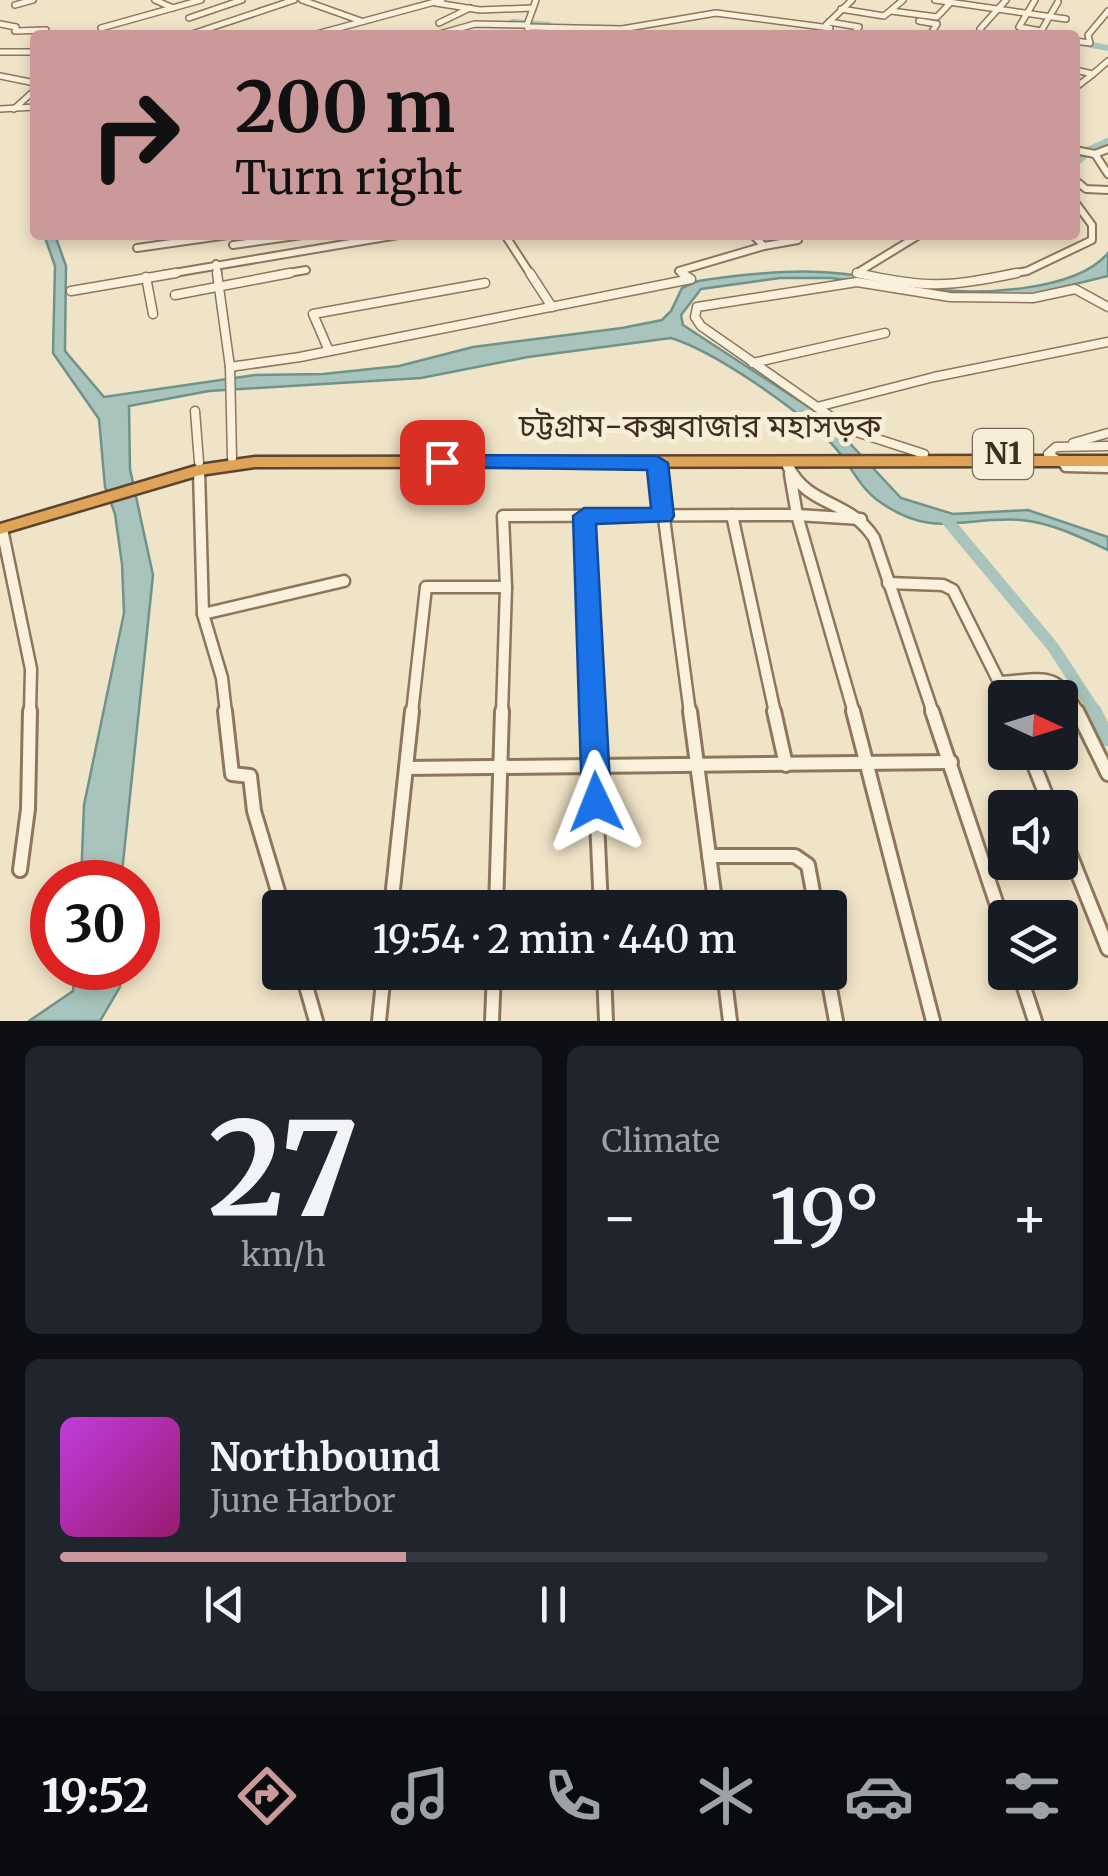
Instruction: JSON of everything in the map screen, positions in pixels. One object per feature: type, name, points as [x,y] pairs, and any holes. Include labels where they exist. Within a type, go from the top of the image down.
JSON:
[{"type":"highway","name":"চট্টগ্রাম-কক্সবাজার মহাসড়ক","points":[[199,466],[482,457],[899,458],[1108,450]]},
{"type":"highway","name":"চট্টগ্রাম-কক্সবাজার মহাসড়ক","points":[[1,526],[199,466],[232,458],[289,453],[788,468],[812,458]]},
{"type":"highway","name":"চট্টগ্রাম-কক্সবাজার মহাসড়ক","points":[[899,458],[924,454],[1052,454],[1108,464]]},
{"type":"street","points":[[15,4],[33,0]]},
{"type":"street","points":[[155,0],[173,8]]},
{"type":"street","points":[[101,28],[201,0]]},
{"type":"street","points":[[190,18],[242,0]]},
{"type":"street","points":[[204,30],[294,0]]},
{"type":"street","points":[[302,0],[362,22]]},
{"type":"street","points":[[529,30],[536,0]]},
{"type":"street","points":[[826,25],[852,0]]},
{"type":"street","points":[[884,16],[903,0]]},
{"type":"street","points":[[934,0],[1066,19]]},
{"type":"street","points":[[980,29],[1006,0]]},
{"type":"street","points":[[1026,30],[1019,28],[1035,0]]},
{"type":"street","points":[[332,30],[438,1],[470,8],[532,8]]},
{"type":"street","points":[[891,11],[937,18],[950,2]]},
{"type":"street","points":[[1043,30],[1058,2]]},
{"type":"street","points":[[224,6],[256,14]]},
{"type":"street","points":[[439,22],[470,8]]},
{"type":"street","points":[[841,9],[938,24],[934,30]]},
{"type":"street","points":[[1080,42],[1090,44],[1088,35],[1108,10]]},
{"type":"street","points":[[855,30],[866,13]]},
{"type":"street","points":[[453,30],[528,24],[622,28],[687,15],[716,14],[856,26]]},
{"type":"street","points":[[0,24],[30,30]]},
{"type":"street","points":[[800,30],[801,24]]},
{"type":"street","points":[[826,25],[829,30]]},
{"type":"street","points":[[466,26],[468,30]]},
{"type":"street","points":[[0,52],[30,52]]},
{"type":"street","points":[[1080,84],[1108,61]]},
{"type":"street","points":[[1080,71],[1093,74]]},
{"type":"street","points":[[0,76],[30,85]]},
{"type":"street","points":[[14,109],[30,91]]},
{"type":"street","points":[[0,109],[30,108]]},
{"type":"street","points":[[1080,151],[1095,154],[1108,149]]},
{"type":"street","points":[[1095,154],[1108,174]]},
{"type":"street","points":[[1080,184],[1086,189],[1108,190]]},
{"type":"street","points":[[910,240],[857,273],[935,288],[1026,271],[1092,240],[1092,224],[1080,208]]},
{"type":"street","points":[[136,248],[193,240]]},
{"type":"street","points":[[230,240],[238,260]]},
{"type":"street","points":[[233,245],[268,240]]},
{"type":"street","points":[[71,291],[344,240]]},
{"type":"street","points":[[507,240],[552,307]]},
{"type":"street","points":[[758,240],[764,246]]},
{"type":"street","points":[[230,371],[690,278],[679,271],[798,240]]},
{"type":"street","points":[[216,264],[232,392],[232,458]]},
{"type":"street","points":[[175,294],[306,270]]},
{"type":"street","points":[[146,277],[153,314]]},
{"type":"street","points":[[924,454],[872,440],[817,406],[702,326],[696,317],[697,308],[858,282],[950,297],[1033,298],[1075,288],[1108,308]]},
{"type":"street","points":[[329,351],[313,314],[485,283]]},
{"type":"street","points":[[753,363],[886,333]]},
{"type":"street","points":[[817,406],[1108,342]]},
{"type":"street","points":[[196,411],[203,614],[222,678],[232,774],[250,776],[254,811],[278,890]]},
{"type":"street","points":[[1052,454],[1108,433]]},
{"type":"street","points":[[657,463],[714,890]]},
{"type":"street","points":[[788,468],[797,515],[868,764],[933,1021]]},
{"type":"street","points":[[788,468],[813,498],[861,518],[874,538],[996,900]]},
{"type":"street","points":[[497,890],[506,588],[503,516],[861,518]]},
{"type":"street","points":[[584,516],[600,890]]},
{"type":"street","points":[[732,516],[786,765]]},
{"type":"street","points":[[1,526],[31,668],[28,809],[20,870]]},
{"type":"street","points":[[203,614],[344,581]]},
{"type":"street","points":[[888,584],[943,586],[953,590],[1000,680]]},
{"type":"street","points":[[393,890],[426,587],[506,588]]},
{"type":"street","points":[[1026,680],[1054,680]]},
{"type":"street","points":[[1078,713],[1108,774]]},
{"type":"street","points":[[406,768],[951,762]]},
{"type":"street","points":[[709,856],[795,856],[808,866],[813,890]]},
{"type":"street","points":[[1078,874],[1108,949]]},
{"type":"street","points":[[307,990],[316,1021]]},
{"type":"street","points":[[378,1021],[382,990]]},
{"type":"street","points":[[492,1021],[493,990]]},
{"type":"street","points":[[605,990],[606,1021]]},
{"type":"street","points":[[726,990],[730,1021]]},
{"type":"street","points":[[830,990],[836,1021]]},
{"type":"street","points":[[1025,990],[1035,1021]]},
{"type":"water","points":[[46,240],[57,240],[66,266],[65,351],[104,397],[255,375],[323,374],[399,366],[473,347],[622,328],[662,320],[682,288],[698,281],[774,272],[820,272],[926,288],[996,291],[1073,276],[1108,253],[1108,276],[1031,295],[956,296],[831,278],[780,278],[701,289],[681,315],[683,325],[827,419],[901,498],[953,514],[1028,510],[1108,537],[1108,550],[1066,531],[1021,520],[949,524],[899,514],[872,496],[831,443],[798,414],[732,368],[671,338],[528,357],[421,378],[209,391],[129,406],[130,469],[153,575],[123,860],[82,860],[84,805],[124,613],[122,564],[115,514],[105,487],[99,419],[53,353],[55,266]]},
{"type":"water","points":[[118,990],[100,1021],[29,1021],[73,991]]},
{"type":"waterway","points":[[512,22],[549,25]]},
{"type":"waterway","points":[[1081,43],[1108,48]]},
{"type":"waterway","points":[[1080,158],[1108,142]]},
{"type":"waterway","points":[[946,519],[1053,647],[1096,713]]},
{"type":"waterway","points":[[1094,711],[1108,739]]},
{"type":"route","points":[[442,462],[657,463],[663,516],[584,516],[596,802]]}]
